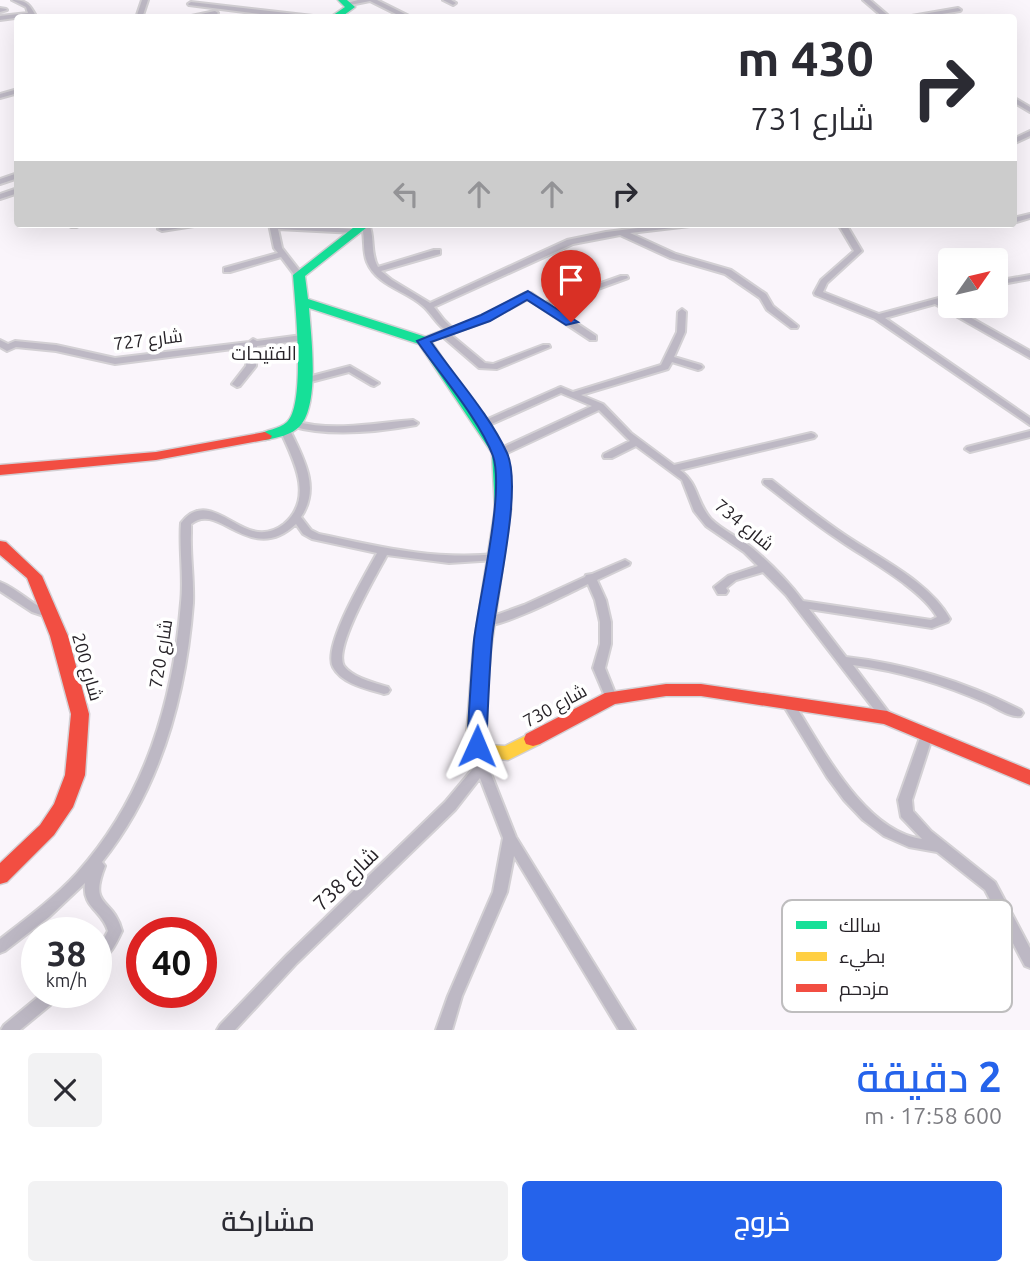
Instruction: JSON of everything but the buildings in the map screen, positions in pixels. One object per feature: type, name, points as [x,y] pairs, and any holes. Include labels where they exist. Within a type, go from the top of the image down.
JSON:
[{"type":"street","points":[[15,0],[28,6],[32,14]]},
{"type":"street","points":[[346,1],[371,0],[401,14]]},
{"type":"street","points":[[866,0],[883,14]]},
{"type":"street","points":[[340,14],[351,7],[346,1]]},
{"type":"street","points":[[190,2],[233,11]]},
{"type":"street","points":[[930,14],[958,10]]},
{"type":"street","points":[[230,14],[233,11]]},
{"type":"street","points":[[214,14],[233,11],[296,14]]},
{"type":"street","points":[[162,229],[168,228]]},
{"type":"street","points":[[274,228],[282,254],[299,275],[304,302],[300,416],[290,427]]},
{"type":"street","points":[[299,275],[358,228]]},
{"type":"street","points":[[363,228],[369,233],[370,260],[376,270],[428,307],[447,332],[482,366],[494,367],[546,347]]},
{"type":"street","points":[[428,307],[570,242],[660,228]]},
{"type":"street","points":[[844,228],[858,251],[830,276],[817,290],[818,293],[877,317],[1030,422]]},
{"type":"street","points":[[623,233],[673,256],[738,278],[763,296],[774,312],[794,326]]},
{"type":"street","points":[[376,270],[437,252]]},
{"type":"street","points":[[227,270],[282,254]]},
{"type":"street","points":[[1008,281],[1030,277]]},
{"type":"street","points":[[547,305],[624,278]]},
{"type":"street","points":[[424,341],[492,315],[523,296],[532,296],[593,338]]},
{"type":"street","points":[[877,317],[936,301],[1030,355]]},
{"type":"street","points":[[304,302],[424,341],[499,453],[504,468],[503,493],[486,623],[475,739],[510,838],[627,1030]]},
{"type":"street","points":[[482,425],[556,391],[575,394],[665,368],[681,332],[682,312]]},
{"type":"street","name":"شارع 727","points":[[3,349],[15,344],[55,348],[115,361],[302,338]]},
{"type":"street","points":[[236,384],[251,366],[253,342]]},
{"type":"street","points":[[671,359],[698,367]]},
{"type":"street","points":[[303,381],[350,369],[374,383]]},
{"type":"street","name":"شارع 734","points":[[575,394],[600,406],[637,442],[687,480],[699,511],[710,524],[731,537],[767,567],[800,604],[887,718]]},
{"type":"street","points":[[499,453],[600,406]]},
{"type":"street","points":[[0,470],[179,452],[257,439],[290,427],[326,429],[412,423]]},
{"type":"street","points":[[290,427],[306,482],[296,517],[307,533],[440,561],[496,557]]},
{"type":"street","points":[[970,449],[1030,434]]},
{"type":"street","points":[[674,468],[811,436]]},
{"type":"street","points":[[608,456],[637,442]]},
{"type":"street","points":[[768,482],[911,585],[943,613],[942,623],[924,623],[800,604]]},
{"type":"street","name":"شارع 720","points":[[0,947],[63,898],[112,842],[141,795],[172,701],[187,603],[186,523],[194,516],[207,514],[251,534],[269,536],[286,529],[296,517]]},
{"type":"street","name":"شارع 200","points":[[0,546],[34,576],[50,614],[80,714],[75,775],[63,807],[47,830],[0,876]]},
{"type":"street","points":[[384,551],[347,624],[335,657],[336,663],[348,674],[384,690]]},
{"type":"street","points":[[486,623],[528,608],[625,563]]},
{"type":"street","points":[[722,591],[720,587],[732,578],[767,567]]},
{"type":"street","points":[[590,578],[606,615],[606,650],[599,668],[611,698]]},
{"type":"street","points":[[0,586],[33,610],[50,614]]},
{"type":"street","points":[[841,660],[949,682],[983,695],[1017,713]]},
{"type":"street","name":"شارع 730","points":[[482,759],[508,753],[584,709],[611,698],[666,690],[701,690],[887,718],[1030,778]]},
{"type":"street","points":[[788,703],[853,806],[898,836],[927,847],[942,848]]},
{"type":"street","points":[[927,735],[905,800],[906,813],[910,821],[990,887],[997,900]]},
{"type":"street","name":"شارع 738","points":[[225,1030],[292,959],[450,806],[482,759]]},
{"type":"street","points":[[444,1030],[455,996],[500,892],[510,838]]},
{"type":"street","points":[[106,917],[97,907],[90,890],[93,876],[112,842]]},
{"type":"street","points":[[1012,928],[1030,962]]},
{"type":"street","points":[[9,1030],[36,1008]]},
{"type":"traffic: fast","points":[[340,14],[351,7],[342,0]]},
{"type":"traffic: fast","points":[[265,436],[295,423],[300,412],[305,352],[299,275],[360,228]]},
{"type":"traffic: fast","points":[[304,302],[424,341],[499,453],[503,509]]},
{"type":"traffic: slow","points":[[503,509],[482,649],[475,739],[482,751],[508,753],[533,739]]},
{"type":"traffic: jam","points":[[0,470],[156,456],[265,436]]},
{"type":"traffic: jam","points":[[0,546],[34,576],[59,636],[80,714],[75,775],[63,807],[47,830],[0,876]]},
{"type":"traffic: jam","points":[[533,739],[611,698],[666,690],[701,690],[887,718],[1030,778]]},
{"type":"district","name":"الفتيحات","points":[[264,353]]},
{"type":"route","points":[[477,746],[475,739],[483,639],[496,557],[504,468],[499,453],[482,425],[424,341],[486,318],[512,301],[528,295],[571,322]]}]
